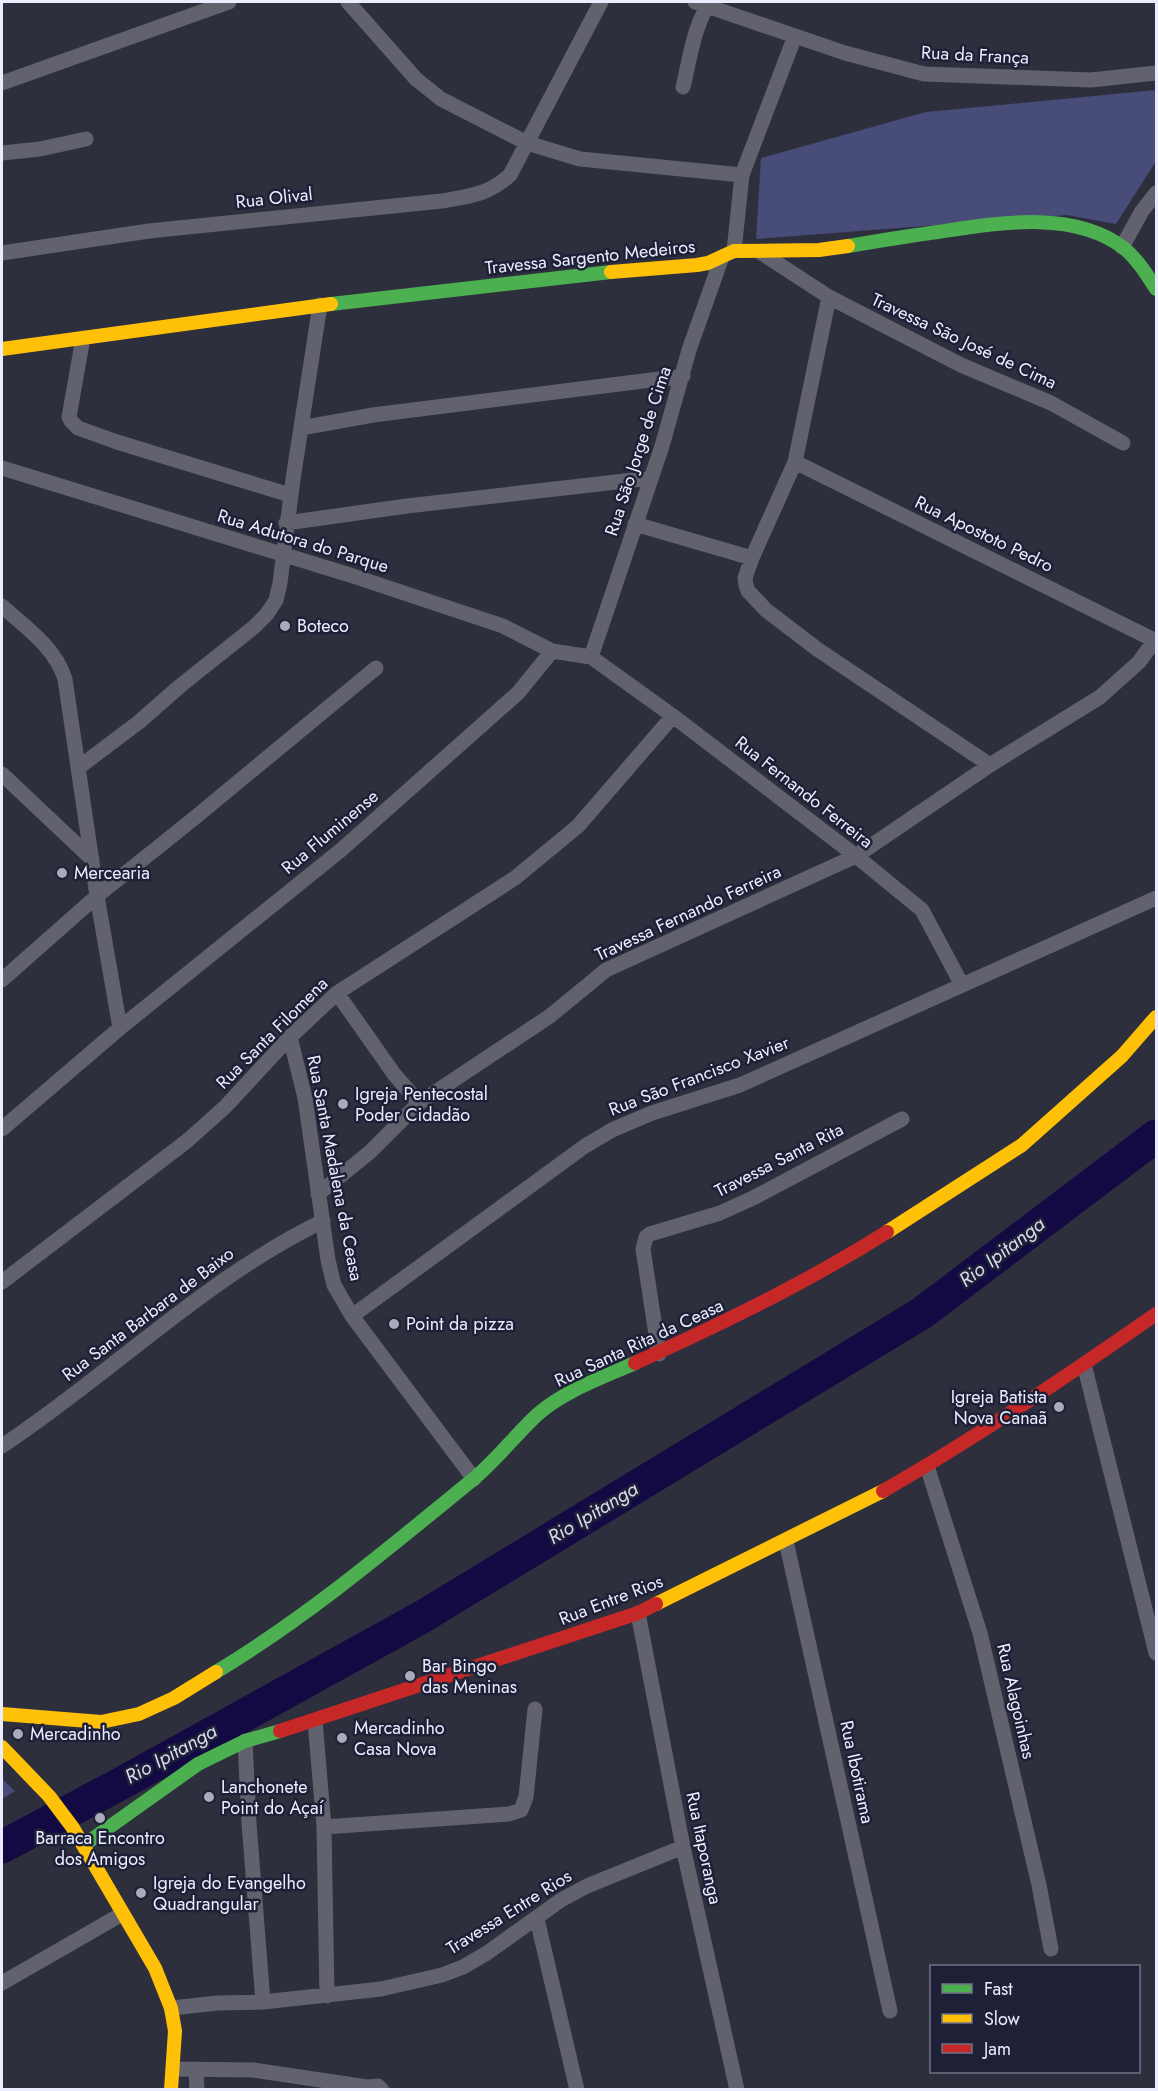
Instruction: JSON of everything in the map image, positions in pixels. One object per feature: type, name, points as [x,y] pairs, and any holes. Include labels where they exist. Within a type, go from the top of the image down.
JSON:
[{"type":"street","points":[[2,83],[229,2]]},
{"type":"street","points":[[348,2],[416,79],[441,99],[527,143],[580,159],[742,175]]},
{"type":"street","name":"Rua Olival","points":[[2,254],[149,231],[469,197],[484,193],[510,175],[601,2]]},
{"type":"street","points":[[683,87],[704,3]]},
{"type":"street","name":"Rua da França","points":[[704,3],[872,61],[924,74],[1091,80],[1156,73]]},
{"type":"street","name":"Rua São Jorge de Cima","points":[[591,657],[651,478],[689,350],[728,254],[742,175],[795,36]]},
{"type":"street","points":[[2,153],[40,149],[86,140]]},
{"type":"street","points":[[1122,247],[1142,211],[1156,193]]},
{"type":"street","name":"Travessa Sargento Medeiros","points":[[2,349],[320,305],[602,272],[697,265],[728,254],[819,250],[1004,222],[1027,221],[1090,231],[1122,247],[1137,260],[1156,289]]},
{"type":"street","name":"Travessa São José de Cima","points":[[760,252],[829,297],[961,365],[1051,403],[1123,443]]},
{"type":"street","points":[[829,297],[795,462],[752,558],[745,578],[748,591],[766,610],[817,649],[990,765]]},
{"type":"street","points":[[78,768],[139,722],[267,614],[276,600],[320,305]]},
{"type":"street","points":[[83,338],[69,417],[74,425],[117,442],[290,495]]},
{"type":"street","points":[[301,428],[373,415],[683,376]]},
{"type":"street","name":"Rua Apostoto Pedro","points":[[795,462],[1156,641]]},
{"type":"street","name":"Rua Adutora do Parque","points":[[2,468],[283,554],[503,626],[552,651],[591,657]]},
{"type":"street","points":[[286,523],[407,506],[651,478]]},
{"type":"street","points":[[635,524],[752,558]]},
{"type":"street","points":[[2,606],[44,644],[56,658],[65,679],[97,896],[120,1028]]},
{"type":"street","name":"Travessa Fernando Ferreira","points":[[318,1194],[370,1152],[419,1103],[550,1016],[606,970],[856,856],[990,765],[1100,697],[1139,662],[1156,641]]},
{"type":"street","name":"Rua Fluminense","points":[[2,1129],[120,1028],[341,850],[518,693],[552,651]]},
{"type":"street","name":"Rua Fernando Ferreira","points":[[591,657],[673,716],[856,856],[922,910],[963,985]]},
{"type":"street","points":[[2,980],[97,896],[376,668]]},
{"type":"street","name":"Rua Santa Filomena","points":[[2,1282],[187,1141],[225,1107],[290,1036],[337,993],[524,870],[578,826],[673,716]]},
{"type":"street","points":[[2,774],[92,859]]},
{"type":"street","name":"Rua São Francisco Xavier","points":[[352,1316],[533,1183],[612,1130],[652,1113],[740,1085],[1156,898]]},
{"type":"street","points":[[337,993],[394,1074],[419,1103]]},
{"type":"street","name":"Rua Santa Rita da Ceasa","points":[[2,1714],[101,1722],[139,1714],[174,1698],[262,1644],[306,1612],[474,1479],[540,1412],[583,1386],[659,1354],[801,1283],[884,1234],[1022,1145],[1122,1056],[1156,1017]]},
{"type":"street","name":"Rua Santa Madalena da Ceasa","points":[[290,1036],[305,1098],[318,1194],[334,1285],[352,1316],[474,1479]]},
{"type":"street","name":"Travessa Santa Rita","points":[[659,1354],[644,1249],[646,1238],[650,1234],[720,1213],[753,1198],[902,1119]]},
{"type":"street","name":"Rua Santa Barbara de Baixo","points":[[2,1446],[103,1372],[204,1293],[288,1238],[323,1221]]},
{"type":"street","name":"Rua Entre Rios","points":[[84,1845],[198,1764],[245,1741],[315,1721],[638,1613],[786,1541],[868,1500],[927,1466],[1084,1364],[1156,1314]]},
{"type":"street","points":[[1084,1364],[1156,1653]]},
{"type":"street","name":"Rua Alagoinhas","points":[[927,1466],[980,1633],[1039,1885],[1051,1949]]},
{"type":"street","name":"Rua Ibotirama","points":[[786,1541],[890,2010]]},
{"type":"street","name":"Rua Itaporanga","points":[[638,1613],[683,1847],[736,2090]]},
{"type":"street","points":[[324,1827],[445,1820],[516,1812],[521,1809],[526,1797],[535,1709]]},
{"type":"street","points":[[315,1721],[324,1827],[327,1996]]},
{"type":"street","points":[[245,1741],[263,2002]]},
{"type":"street","points":[[2,1747],[49,1796],[74,1828],[155,1968],[171,2008],[176,2031],[171,2090]]},
{"type":"street","name":"Travessa Entre Rios","points":[[171,2008],[327,1996],[381,1989],[442,1975],[463,1967],[487,1953],[561,1900],[587,1886],[683,1847]]},
{"type":"street","points":[[2,1983],[122,1914]]},
{"type":"street","points":[[537,1919],[577,2090]]},
{"type":"street","points":[[173,2069],[253,2070],[320,2081],[367,2087],[378,2086],[382,2090]]},
{"type":"street","points":[[196,2070],[197,2090]]},
{"type":"shaded area","points":[[1156,90],[1156,161],[1116,224],[1067,215],[756,239],[761,158],[926,112]]},
{"type":"shaded area","points":[[2,1779],[15,1791],[2,1799]]},
{"type":"waterway","name":"Rio Ipitanga","points":[[2,1847],[422,1617],[922,1313],[1156,1136]]},
{"type":"traffic: fast","points":[[848,246],[985,225],[1035,222],[1059,224],[1083,228],[1105,236],[1125,249],[1156,289]]},
{"type":"traffic: fast","points":[[331,304],[611,272]]},
{"type":"traffic: fast","points":[[216,1672],[283,1628],[378,1556],[480,1473],[548,1406],[585,1385],[635,1363]]},
{"type":"traffic: fast","points":[[84,1845],[198,1764],[245,1741],[280,1731]]},
{"type":"traffic: slow","points":[[611,272],[697,265],[708,263],[734,251],[819,250],[848,246]]},
{"type":"traffic: slow","points":[[2,349],[331,304]]},
{"type":"traffic: slow","points":[[887,1232],[1022,1145],[1122,1056],[1156,1017]]},
{"type":"traffic: slow","points":[[656,1604],[883,1491]]},
{"type":"traffic: slow","points":[[2,1714],[101,1722],[139,1714],[174,1698],[216,1672]]},
{"type":"traffic: slow","points":[[2,1747],[49,1796],[73,1828],[155,1968],[171,2008],[175,2031],[171,2090]]},
{"type":"traffic: jam","points":[[635,1363],[763,1302],[887,1232]]},
{"type":"traffic: jam","points":[[883,1491],[1021,1406],[1156,1314]]},
{"type":"traffic: jam","points":[[280,1731],[638,1613],[656,1604]]},
{"type":"place","name":"Boteco","points":[[285,626]]},
{"type":"place","name":"Mercearia","points":[[62,873]]},
{"type":"place","name":"Igreja Pentecostal Poder Cidadão","points":[[343,1104]]},
{"type":"place","name":"Point da pizza","points":[[394,1324]]},
{"type":"place","name":"Igreja Batista Nova Canaã","points":[[1059,1407]]},
{"type":"place","name":"Bar Bingo das Meninas","points":[[410,1676]]},
{"type":"place","name":"Mercadinho","points":[[18,1734]]},
{"type":"place","name":"Mercadinho Casa Nova","points":[[342,1738]]},
{"type":"place","name":"Lanchonete Point do Açaí","points":[[209,1797]]},
{"type":"place","name":"Barraca Encontro dos Amigos","points":[[100,1818]]},
{"type":"place","name":"Igreja do Evangelho Quadrangular","points":[[141,1893]]}]
